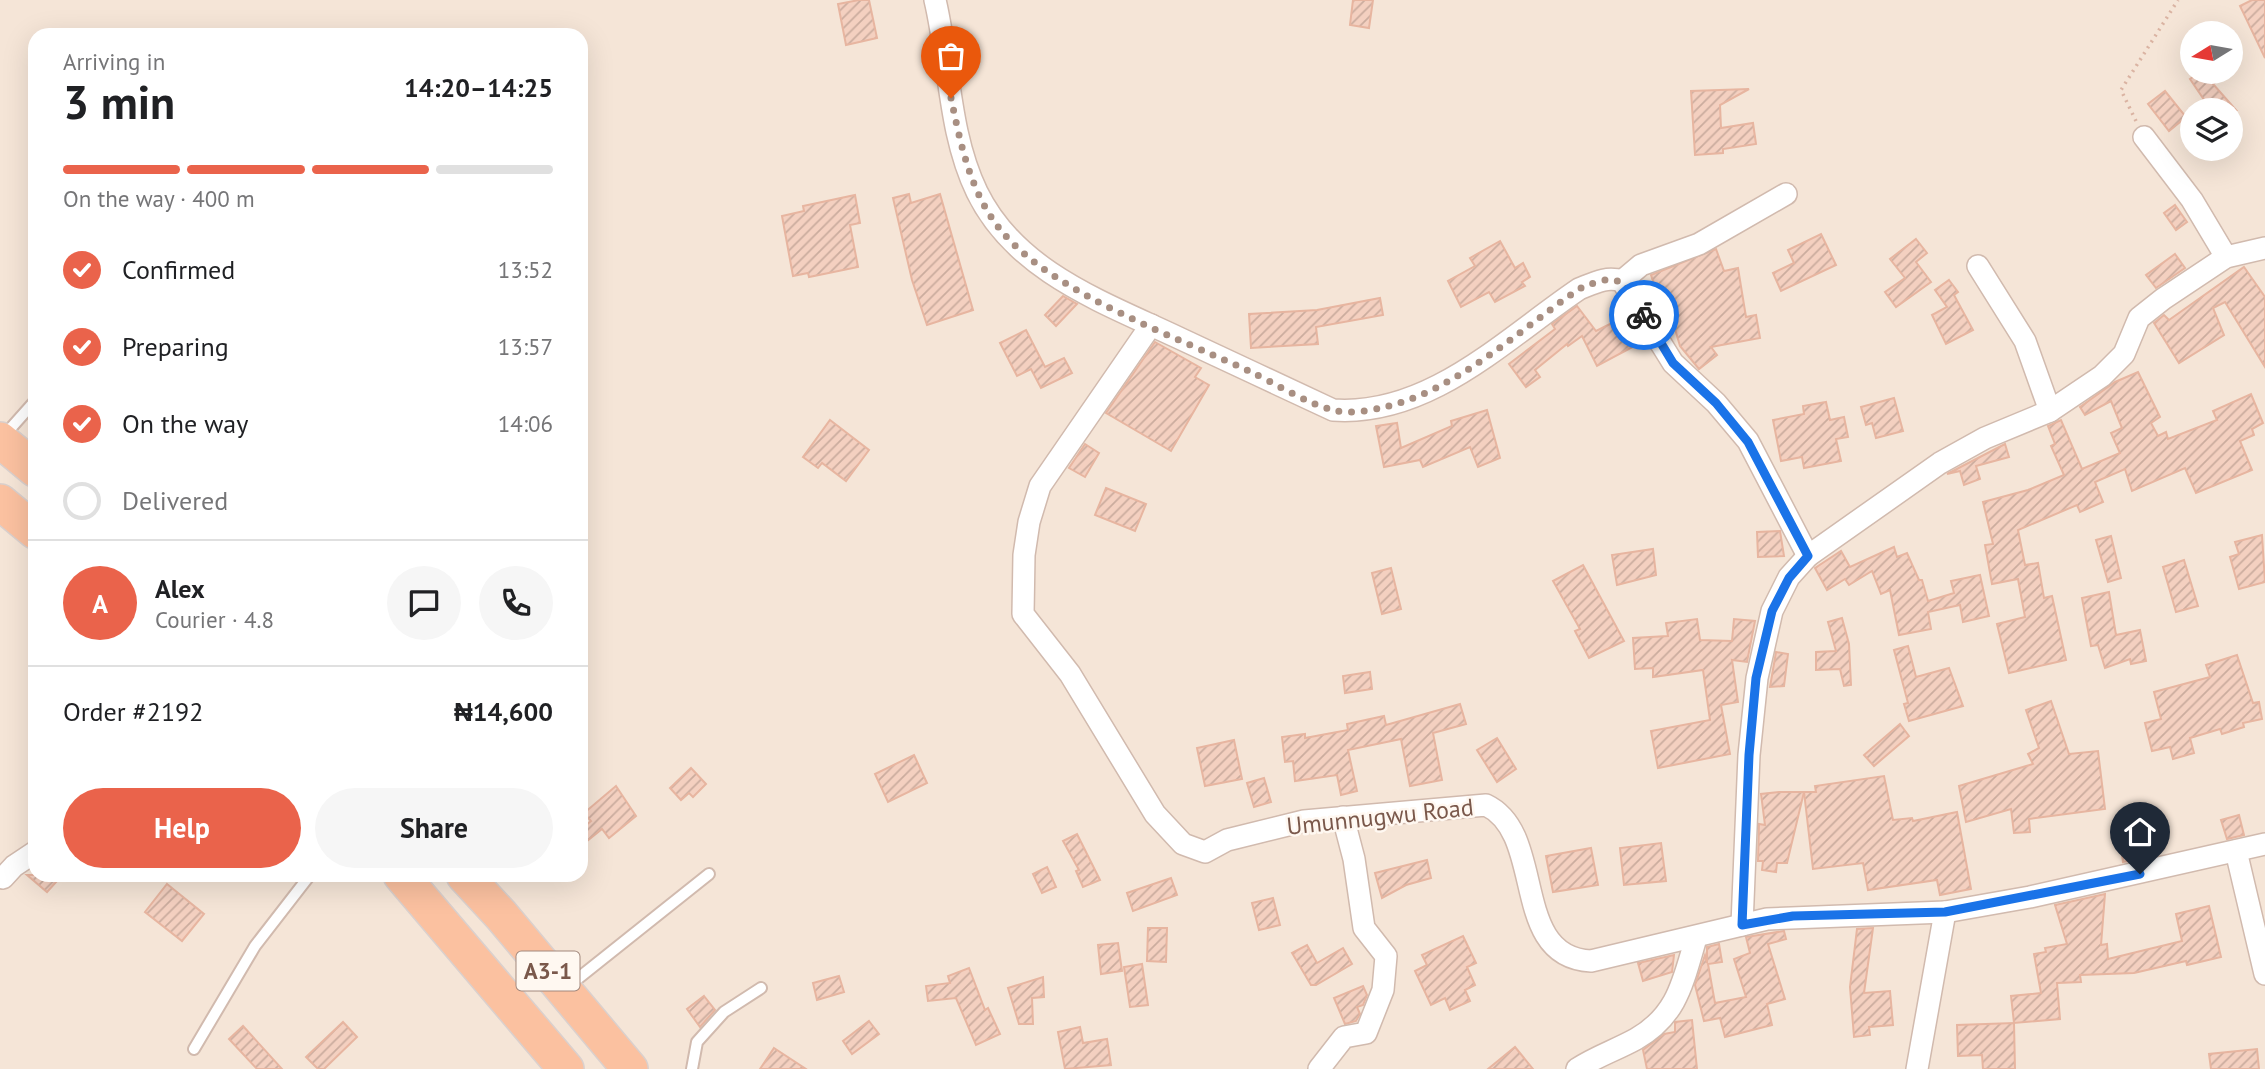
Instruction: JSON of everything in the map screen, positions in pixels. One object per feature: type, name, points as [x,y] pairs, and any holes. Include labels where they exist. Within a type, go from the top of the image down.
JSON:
[{"type":"highway","points":[[0,440],[28,463]]},
{"type":"highway","points":[[0,502],[28,525]]},
{"type":"highway","points":[[407,882],[566,1069]]},
{"type":"highway","name":"A3-1","points":[[470,882],[629,1069]]},
{"type":"street","points":[[935,0],[961,144],[976,190],[993,220],[1037,265],[1054,276],[1151,325],[1333,410],[1363,411],[1382,408],[1425,393],[1465,371],[1579,289],[1599,280],[1612,278],[1622,281],[1673,363],[1716,403],[1748,442],[1808,556]]},
{"type":"street","points":[[2144,137],[2192,200],[2226,257]]},
{"type":"street","points":[[1622,281],[1641,265],[1699,244],[1786,194]]},
{"type":"street","points":[[1742,925],[1749,755],[1756,678],[1772,611],[1789,578],[1808,556],[1962,450],[2050,411],[2102,376],[2124,354],[2139,318],[2226,257],[2265,248]]},
{"type":"street","points":[[1978,266],[2025,341],[2050,411]]},
{"type":"street","name":"Umunnugwu Road","points":[[1151,325],[1040,486],[1029,522],[1024,555],[1023,614],[1070,674],[1154,814],[1183,844],[1205,852],[1227,840],[1304,821],[1477,804],[1496,810],[1523,859],[1545,935],[1555,949],[1575,960],[1591,961],[1742,925],[1793,916],[1945,912],[2031,897],[2265,844]]},
{"type":"street","points":[[1320,1069],[1344,1037],[1366,1033],[1383,990],[1386,956],[1364,928],[1354,859],[1343,817]]},
{"type":"street","points":[[2236,851],[2265,974]]},
{"type":"street","points":[[3,878],[28,857]]},
{"type":"street","points":[[1917,1069],[1945,912]]},
{"type":"street","points":[[1577,1069],[1636,1039],[1669,1013],[1679,995],[1696,938]]},
{"type":"lane","points":[[0,440],[28,409]]},
{"type":"lane","points":[[564,990],[709,874]]},
{"type":"lane","points":[[194,1049],[256,946],[305,882]]},
{"type":"lane","points":[[692,1069],[697,1042],[724,1012],[761,988]]},
{"type":"path","points":[[2144,137],[2121,90],[2178,0]]},
{"type":"shaded area","points":[[0,0],[2265,0],[2265,1069],[0,1069]]},
{"type":"building","points":[[869,0],[877,38],[846,45],[838,4]]},
{"type":"building","points":[[1353,0],[1373,0],[1369,28],[1350,25]]},
{"type":"building","points":[[2252,0],[2265,0],[2265,58],[2240,6]]},
{"type":"building","points":[[2193,84],[2213,84],[2225,98],[2203,98]]},
{"type":"building","points":[[1749,89],[1720,105],[1721,128],[1753,123],[1756,144],[1723,149],[1723,153],[1695,155],[1691,91]]},
{"type":"building","points":[[2165,91],[2180,110],[2180,122],[2169,131],[2148,104]]},
{"type":"building","points":[[909,194],[911,203],[940,194],[973,310],[927,325],[912,280],[893,198]]},
{"type":"building","points":[[855,195],[860,223],[850,225],[858,267],[809,277],[808,273],[793,276],[782,216],[804,211],[803,206]]},
{"type":"building","points":[[2175,205],[2187,222],[2176,230],[2164,213]]},
{"type":"building","points":[[1821,234],[1836,265],[1781,291],[1773,273],[1794,263],[1788,250]]},
{"type":"building","points":[[1916,239],[1927,253],[1916,262],[1931,282],[1896,307],[1885,292],[1905,278],[1890,259]]},
{"type":"building","points":[[1500,241],[1515,268],[1523,263],[1530,277],[1522,282],[1525,286],[1495,302],[1489,292],[1461,307],[1448,281],[1475,266],[1470,258]]},
{"type":"building","points":[[1716,249],[1724,271],[1738,268],[1746,317],[1756,315],[1760,338],[1711,347],[1717,355],[1699,369],[1680,346],[1675,329],[1670,330],[1651,275]]},
{"type":"building","points":[[2175,254],[2185,268],[2156,288],[2146,275]]},
{"type":"building","points":[[2244,267],[2265,297],[2265,367],[2225,302],[2213,308],[2224,335],[2179,363],[2154,323],[2164,315],[2169,320]]},
{"type":"building","points":[[1949,280],[1958,292],[1954,295],[1973,330],[1946,344],[1932,315],[1947,307],[1935,290]]},
{"type":"building","points":[[1063,296],[1077,304],[1056,326],[1045,315]]},
{"type":"building","points":[[1380,298],[1383,315],[1316,327],[1318,344],[1251,348],[1249,314],[1317,310]]},
{"type":"building","points":[[1577,306],[1596,331],[1626,316],[1640,343],[1597,366],[1582,336],[1568,346],[1567,344],[1535,370],[1540,377],[1526,387],[1509,364],[1555,329],[1552,324]]},
{"type":"building","points":[[1026,330],[1045,367],[1064,358],[1072,373],[1041,388],[1031,369],[1017,376],[1000,343]]},
{"type":"building","points":[[1155,342],[1201,368],[1195,377],[1209,385],[1171,451],[1106,413]]},
{"type":"building","points":[[2138,372],[2160,417],[2151,423],[2158,436],[2166,432],[2168,439],[2217,420],[2213,411],[2251,394],[2263,423],[2252,429],[2254,435],[2240,441],[2252,470],[2196,493],[2185,468],[2132,491],[2125,469],[2095,482],[2103,502],[2080,512],[2077,505],[2018,530],[2025,565],[2038,563],[2044,598],[2052,596],[2066,660],[2009,673],[1997,624],[2025,617],[2018,579],[1992,584],[1985,545],[1993,544],[1983,502],[2028,490],[2064,475],[2051,446],[2055,444],[2048,426],[2061,420],[2082,469],[2120,453],[2111,433],[2122,428],[2111,401],[2085,415],[2080,407],[2115,382]]},
{"type":"building","points":[[1894,398],[1903,431],[1876,438],[1872,423],[1866,425],[1861,407]]},
{"type":"building","points":[[1826,402],[1830,420],[1844,417],[1848,437],[1836,439],[1841,461],[1804,468],[1802,457],[1781,461],[1773,420],[1804,414],[1803,406]]},
{"type":"building","points":[[1487,410],[1500,458],[1478,467],[1470,447],[1423,467],[1420,460],[1384,467],[1376,426],[1397,423],[1401,448],[1452,426],[1451,421]]},
{"type":"building","points":[[830,420],[869,450],[846,481],[822,463],[818,468],[803,457]]},
{"type":"building","points":[[1085,444],[1099,453],[1085,477],[1069,468]]},
{"type":"building","points":[[2005,444],[2009,457],[1976,466],[1980,479],[1964,485],[1960,471],[1947,474]]},
{"type":"building","points":[[1106,488],[1146,504],[1135,531],[1095,515]]},
{"type":"building","points":[[1780,531],[1784,556],[1758,557],[1757,532]]},
{"type":"building","points":[[2262,535],[2265,582],[2239,589],[2230,557],[2239,554],[2235,542]]},
{"type":"building","points":[[2111,536],[2121,578],[2108,582],[2096,540]]},
{"type":"building","points":[[1894,547],[1897,557],[1907,553],[1919,580],[1922,580],[1928,601],[1954,593],[1951,581],[1980,575],[1989,616],[1963,622],[1960,605],[1928,612],[1931,629],[1899,635],[1890,590],[1881,594],[1872,571],[1849,585],[1845,579],[1827,590],[1815,568],[1841,551],[1850,567]]},
{"type":"building","points":[[1653,549],[1656,575],[1617,585],[1612,555]]},
{"type":"building","points":[[2184,560],[2198,606],[2176,612],[2163,567]]},
{"type":"building","points":[[1583,565],[1624,641],[1589,658],[1575,631],[1580,629],[1553,581]]},
{"type":"building","points":[[1391,568],[1401,609],[1382,614],[1372,573]]},
{"type":"building","points":[[2109,592],[2116,635],[2140,630],[2146,661],[2131,664],[2130,659],[2105,668],[2098,645],[2091,646],[2082,598]]},
{"type":"building","points":[[1842,618],[1849,644],[1851,685],[1844,686],[1840,669],[1816,670],[1816,652],[1836,651],[1828,622]]},
{"type":"building","points":[[1697,619],[1700,640],[1732,641],[1734,619],[1755,621],[1747,662],[1732,660],[1738,702],[1721,705],[1730,754],[1658,768],[1651,731],[1710,720],[1703,670],[1653,677],[1653,668],[1635,669],[1633,638],[1668,636],[1666,623]]},
{"type":"building","points":[[1908,646],[1916,677],[1949,668],[1963,706],[1909,721],[1904,704],[1908,703],[1894,650]]},
{"type":"building","points":[[1776,652],[1788,654],[1784,686],[1770,687]]},
{"type":"building","points":[[2237,655],[2253,703],[2259,702],[2262,719],[2243,723],[2244,727],[2222,734],[2220,729],[2190,738],[2194,753],[2173,759],[2170,747],[2152,751],[2145,723],[2161,719],[2154,692],[2210,677],[2206,665]]},
{"type":"building","points":[[1370,672],[1372,689],[1345,693],[1343,676]]},
{"type":"building","points":[[2051,701],[2069,754],[2098,751],[2105,809],[2029,819],[2030,832],[2014,833],[2011,809],[1966,822],[1959,786],[2033,764],[2028,754],[2039,748],[2026,710]]},
{"type":"building","points":[[1460,704],[1466,724],[1433,733],[1442,780],[1410,786],[1401,739],[1348,750],[1357,791],[1341,795],[1337,775],[1295,781],[1293,761],[1285,762],[1282,737],[1305,734],[1305,738],[1348,730],[1347,724],[1384,716],[1386,725]]},
{"type":"building","points":[[1900,724],[1909,736],[1874,766],[1864,755]]},
{"type":"building","points":[[1497,738],[1516,769],[1497,782],[1477,750]]},
{"type":"building","points":[[1234,740],[1242,779],[1205,786],[1197,748]]},
{"type":"building","points":[[914,755],[927,783],[888,802],[875,774]]},
{"type":"building","points":[[691,768],[706,784],[693,797],[689,793],[681,800],[670,788]]},
{"type":"building","points":[[1884,776],[1893,820],[1912,818],[1913,821],[1957,812],[1971,889],[1940,895],[1937,880],[1868,890],[1863,863],[1813,869],[1804,792],[1816,792],[1815,786]]},
{"type":"building","points":[[1264,778],[1271,802],[1254,807],[1247,783]]},
{"type":"building","points":[[616,786],[636,816],[609,838],[602,829],[588,840],[588,823],[591,821],[588,810]]},
{"type":"building","points":[[1804,792],[1787,863],[1777,863],[1776,872],[1762,870],[1763,861],[1758,861],[1759,824],[1765,825],[1761,794]]},
{"type":"building","points":[[2239,815],[2244,835],[2227,839],[2221,820]]},
{"type":"building","points":[[1077,834],[1100,880],[1083,887],[1076,871],[1079,870],[1063,841]]},
{"type":"building","points":[[1661,843],[1666,881],[1624,885],[1620,848]]},
{"type":"building","points":[[2149,843],[2151,856],[2123,862],[2121,847]]},
{"type":"building","points":[[1591,848],[1598,885],[1553,892],[1546,856]]},
{"type":"building","points":[[1427,860],[1431,878],[1406,885],[1382,898],[1375,873]]},
{"type":"building","points":[[1047,867],[1056,887],[1042,893],[1033,874]]},
{"type":"building","points":[[1171,878],[1177,895],[1133,911],[1127,893]]},
{"type":"building","points":[[35,882],[56,882],[47,892]]},
{"type":"building","points":[[167,884],[204,914],[182,941],[145,912]]},
{"type":"building","points":[[2105,894],[2101,945],[2107,944],[2108,959],[2182,941],[2176,914],[2209,906],[2221,957],[2187,965],[2186,961],[2134,973],[2080,975],[2081,982],[2057,983],[2060,1019],[2014,1023],[2011,996],[2041,993],[2034,954],[2046,952],[2045,948],[2067,944],[2055,905]]},
{"type":"building","points":[[1273,898],[1280,925],[1259,930],[1252,903]]},
{"type":"building","points":[[1148,928],[1167,928],[1166,962],[1147,961]]},
{"type":"building","points":[[1873,928],[1864,993],[1890,991],[1893,1025],[1869,1027],[1870,1035],[1854,1037],[1850,987],[1857,929]]},
{"type":"building","points":[[1784,931],[1786,939],[1768,944],[1785,999],[1767,1004],[1772,1025],[1725,1037],[1720,1018],[1704,1021],[1695,985],[1705,955],[1707,963],[1707,947],[1719,944],[1722,962],[1708,964],[1715,1003],[1746,997],[1734,959],[1750,953],[1746,937]]},
{"type":"building","points":[[1463,936],[1476,963],[1467,967],[1475,985],[1465,990],[1470,1001],[1450,1010],[1445,998],[1431,1005],[1415,971],[1427,965],[1422,955]]},
{"type":"building","points":[[1118,943],[1122,971],[1101,974],[1098,945]]},
{"type":"building","points":[[1307,945],[1317,963],[1343,948],[1352,964],[1316,985],[1311,985],[1292,953]]},
{"type":"building","points":[[1674,955],[1672,972],[1643,981],[1638,963]]},
{"type":"building","points":[[1142,964],[1148,1005],[1130,1007],[1124,967]]},
{"type":"building","points":[[969,968],[985,1010],[988,1008],[1000,1034],[976,1045],[956,998],[928,1001],[926,986],[950,983],[948,976]]},
{"type":"building","points":[[839,976],[844,992],[817,1000],[813,983]]},
{"type":"building","points":[[1043,977],[1044,997],[1032,998],[1033,1024],[1019,1024],[1008,988]]},
{"type":"building","points":[[1363,986],[1367,995],[1363,1005],[1357,1007],[1360,1014],[1356,1021],[1345,1024],[1334,998]]},
{"type":"building","points":[[704,996],[715,1010],[700,1027],[687,1009]]},
{"type":"building","points":[[1692,1020],[1697,1069],[1647,1069],[1643,1050],[1664,1034],[1675,1032],[1675,1022]]},
{"type":"building","points":[[869,1021],[879,1034],[852,1054],[843,1041]]},
{"type":"building","points":[[343,1022],[357,1037],[324,1069],[318,1069],[306,1057]]},
{"type":"building","points":[[2014,1023],[2015,1069],[1983,1069],[1982,1055],[1958,1056],[1957,1025]]},
{"type":"building","points":[[243,1026],[282,1069],[257,1069],[229,1039]]},
{"type":"building","points":[[1080,1027],[1083,1043],[1107,1039],[1111,1065],[1065,1069],[1058,1032]]},
{"type":"building","points":[[1515,1047],[1533,1069],[1488,1069]]},
{"type":"building","points":[[774,1048],[806,1069],[760,1069]]},
{"type":"building","points":[[2257,1049],[2259,1069],[2211,1069],[2209,1054]]},
{"type":"way so far","points":[[951,98],[961,144],[976,190],[993,220],[1037,265],[1108,306],[1333,410],[1382,408],[1425,393],[1465,371],[1579,289],[1599,280],[1612,278],[1622,281],[1631,291],[1644,315]]},
{"type":"route","points":[[1644,315],[1673,363],[1716,403],[1748,442],[1808,556],[1789,578],[1772,611],[1756,678],[1749,755],[1742,925],[1793,916],[1945,912],[2140,874]]}]
